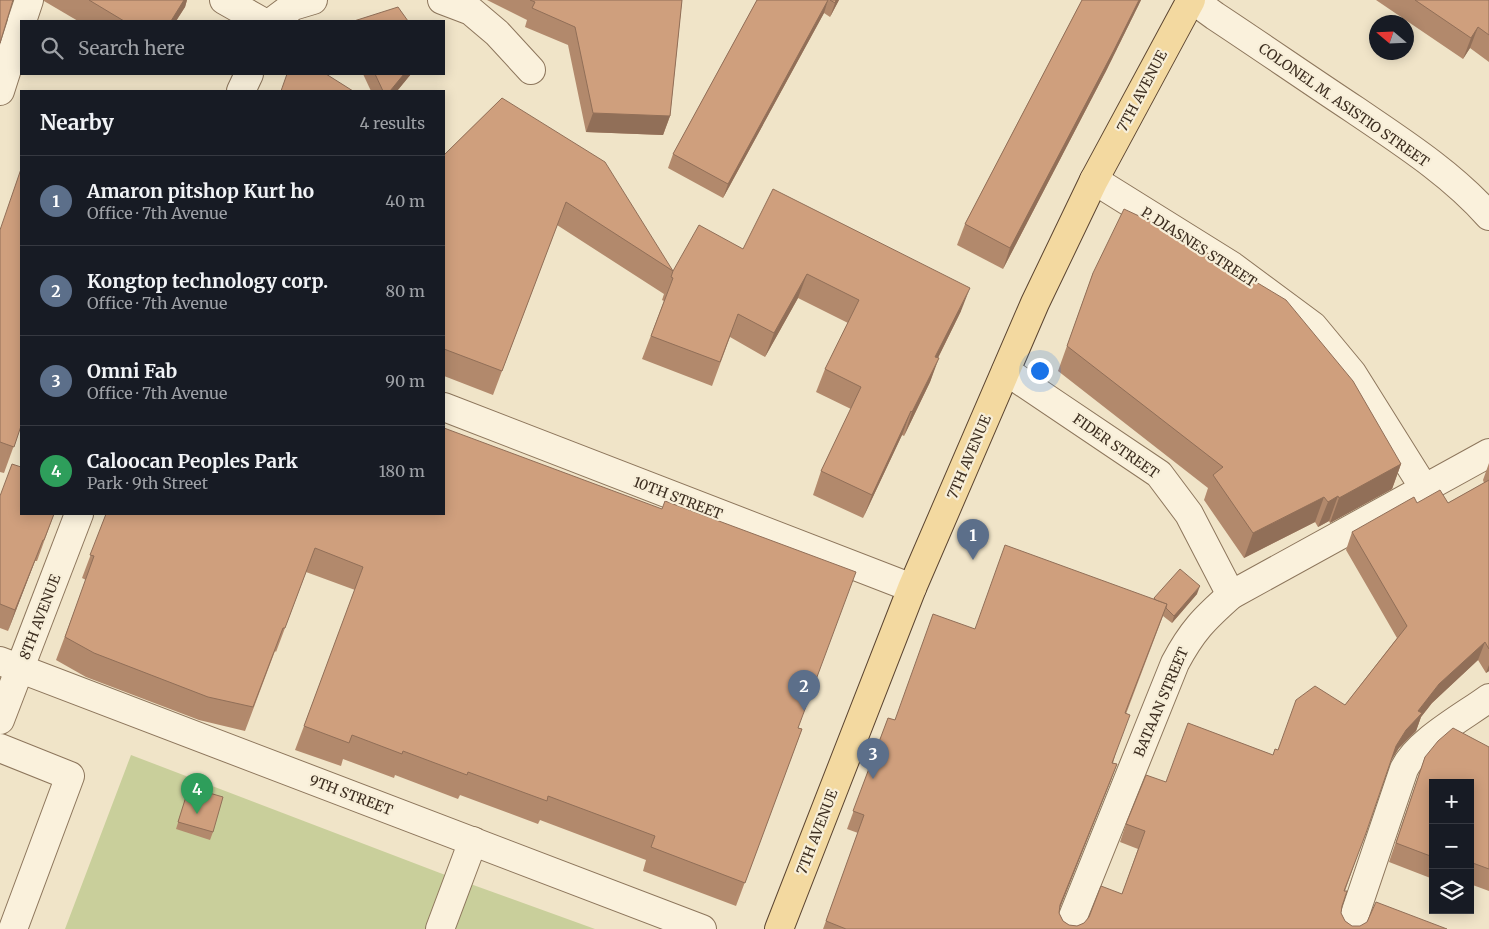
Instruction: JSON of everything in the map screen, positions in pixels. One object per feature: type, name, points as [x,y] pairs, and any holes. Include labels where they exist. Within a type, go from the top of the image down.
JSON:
[{"type":"main road","name":"7TH AVENUE","points":[[779,929],[912,588],[1035,303],[1094,180],[1192,0]]},
{"type":"street","points":[[23,20],[29,0]]},
{"type":"street","points":[[224,0],[259,20]]},
{"type":"street","points":[[274,20],[293,6],[313,0]]},
{"type":"street","points":[[442,0],[471,12],[497,33],[531,70]]},
{"type":"street","name":"COLONEL M. ASISTIO STREET","points":[[1192,0],[1380,127],[1452,180],[1476,201],[1489,216]]},
{"type":"street","points":[[0,91],[20,29]]},
{"type":"street","points":[[242,90],[248,75]]},
{"type":"street","name":"P. DIASNES STREET","points":[[1094,180],[1232,266],[1313,326],[1352,373],[1424,488]]},
{"type":"street","name":"FIDER STREET","points":[[1006,371],[1159,474],[1189,514],[1232,595]]},
{"type":"street","name":"10TH STREET","points":[[445,407],[912,588]]},
{"type":"street","name":"BATAAN STREET","points":[[1068,929],[1175,663],[1187,640],[1203,620],[1232,595],[1489,452]]},
{"type":"street","name":"8TH AVENUE","points":[[0,720],[10,665],[80,515]]},
{"type":"street","name":"9TH STREET","points":[[10,665],[702,929]]},
{"type":"street","points":[[1350,929],[1409,759],[1429,741],[1489,698]]},
{"type":"street","points":[[0,748],[70,776],[13,929]]},
{"type":"street","points":[[440,929],[473,841]]},
{"type":"green space","points":[[131,755],[440,873],[595,929],[65,929]]},
{"type":"building","points":[[0,0],[13,0],[0,43]]},
{"type":"building","points":[[89,0],[184,0],[172,20],[122,20]]},
{"type":"building","points":[[530,0],[682,0],[670,116],[593,113],[575,27],[532,8],[535,2]]},
{"type":"building","points":[[757,0],[828,0],[728,184],[673,154]]},
{"type":"building","points":[[1082,0],[1139,0],[1010,248],[965,224]]},
{"type":"building","points":[[1415,0],[1489,0],[1489,35],[1478,27],[1471,38]]},
{"type":"building","points":[[398,7],[407,20],[357,20]]},
{"type":"building","points":[[287,75],[328,75],[351,90],[281,90]]},
{"type":"building","points":[[375,75],[403,75],[391,90],[383,90]]},
{"type":"building","points":[[502,98],[605,162],[673,271],[566,202],[502,371],[445,349],[445,154]]},
{"type":"building","points":[[20,172],[20,429],[14,447],[0,442],[0,230]]},
{"type":"building","points":[[773,189],[970,288],[935,357],[939,358],[911,411],[872,495],[821,471],[861,387],[825,369],[859,300],[807,274],[774,333],[738,314],[720,362],[651,336],[673,278],[671,277],[699,225],[743,249]]},
{"type":"building","points":[[1124,209],[1154,223],[1286,300],[1353,381],[1401,464],[1339,498],[1338,496],[1328,502],[1324,497],[1253,533],[1213,475],[1223,467],[1067,346],[1093,273]]},
{"type":"building","points":[[445,428],[662,509],[665,501],[856,572],[798,728],[802,729],[745,883],[651,847],[655,836],[548,796],[547,801],[468,772],[467,775],[403,751],[402,754],[352,735],[349,743],[304,726],[363,567],[315,548],[253,707],[208,697],[94,653],[65,637],[94,556],[90,555],[106,515],[445,515]]},
{"type":"building","points":[[12,464],[20,467],[20,515],[54,515],[15,610],[0,604],[0,496]]},
{"type":"building","points":[[1489,480],[1489,649],[1485,642],[1439,684],[1418,711],[1422,713],[1406,730],[1396,746],[1344,891],[1347,891],[1341,913],[1345,921],[1352,926],[1360,926],[1367,922],[1376,902],[1447,929],[846,929],[826,921],[864,815],[853,811],[888,718],[895,720],[933,614],[975,629],[1005,545],[1167,604],[1125,713],[1130,715],[1112,763],[1117,764],[1060,905],[1059,913],[1063,921],[1069,925],[1077,926],[1084,923],[1089,917],[1101,886],[1122,894],[1145,831],[1126,824],[1146,775],[1166,782],[1188,723],[1273,755],[1275,749],[1278,750],[1296,700],[1315,686],[1345,705],[1407,626],[1352,532],[1414,497],[1417,503],[1440,490],[1448,503]]},
{"type":"building","points":[[1180,569],[1200,586],[1174,616],[1166,608],[1167,604],[1154,598]]},
{"type":"building","points":[[1453,728],[1489,747],[1489,869],[1474,863],[1474,779],[1429,779],[1429,855],[1396,843],[1425,757],[1438,741]]},
{"type":"building","points":[[189,787],[223,797],[213,832],[178,822]]},
{"type":"place","name":"Amaron pitshop Kurt ho","points":[[973,560]]},
{"type":"place","name":"Kongtop technology corp.","points":[[804,711]]},
{"type":"place","name":"Omni Fab","points":[[873,779]]},
{"type":"place","name":"Caloocan Peoples Park","points":[[197,814]]}]
